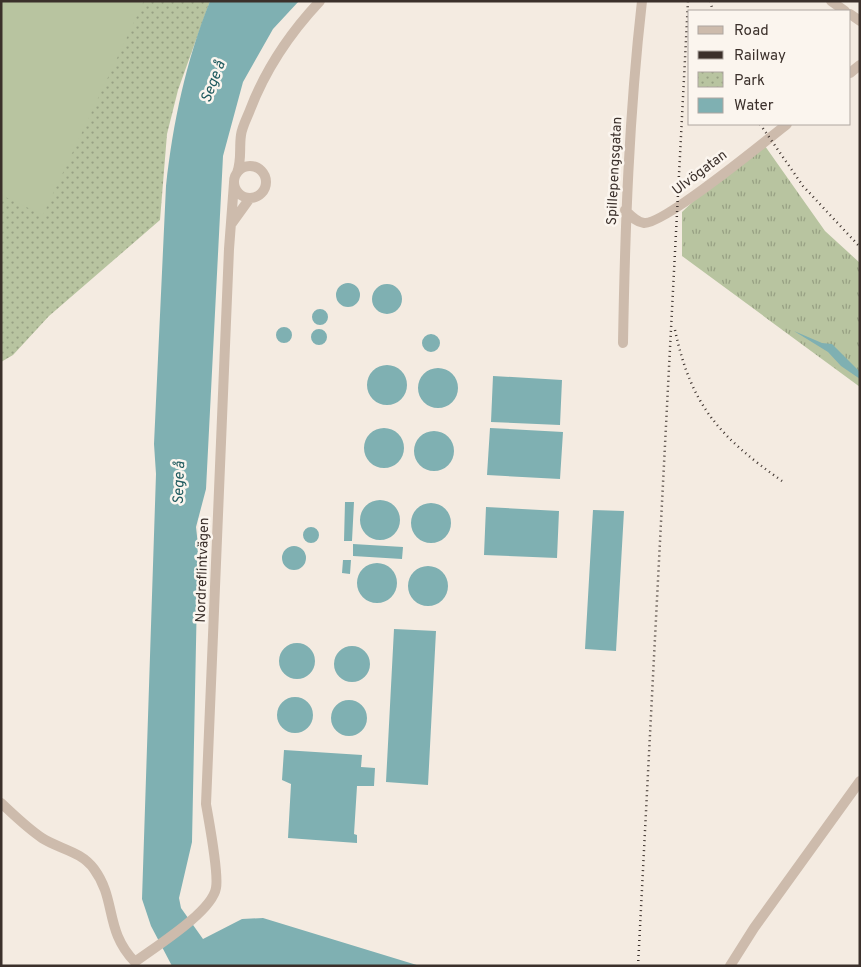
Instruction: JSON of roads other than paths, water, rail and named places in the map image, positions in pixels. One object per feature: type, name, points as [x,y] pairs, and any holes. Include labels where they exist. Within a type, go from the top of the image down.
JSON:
[{"type":"street","name":"Nordreflintvägen","points":[[136,964],[145,954],[201,911],[211,900],[217,887],[206,804],[231,224],[236,178],[241,163],[241,135],[274,57],[296,27],[320,1]]},
{"type":"street","name":"Spillepengsgatan","points":[[623,343],[625,210],[635,65],[642,1]]},
{"type":"street","points":[[831,1],[844,10]]},
{"type":"street","name":"Ulvögatan","points":[[625,210],[635,220],[645,223],[655,221],[677,207],[786,125]]},
{"type":"street","points":[[231,224],[250,198],[262,194],[266,184],[264,174],[256,167],[241,146]]},
{"type":"street","points":[[250,198],[238,193],[236,178],[246,167],[256,167]]},
{"type":"street","points":[[730,966],[754,928],[860,781]]},
{"type":"street","points":[[1,803],[23,824],[43,838],[80,855],[92,866],[102,880],[117,938],[123,949],[136,964]]},
{"type":"water","name":"Sege å","points":[[210,1],[299,1],[273,29],[243,82],[223,156],[206,489],[196,527],[198,545],[192,842],[179,898],[181,908],[203,939],[242,919],[263,918],[420,966],[172,966],[151,926],[142,899],[156,474],[154,444],[166,186],[172,139],[187,69]]},
{"type":"water","points":[[348,283],[357,286],[360,295],[357,304],[348,307],[339,304],[336,295],[339,286]]},
{"type":"water","points":[[387,284],[398,288],[402,299],[398,310],[387,314],[376,310],[372,299],[376,288]]},
{"type":"water","points":[[317,309],[323,309],[328,314],[326,323],[317,325],[312,320],[312,314]]},
{"type":"water","points":[[281,327],[287,327],[292,332],[290,341],[281,343],[276,338],[276,332]]},
{"type":"water","points":[[316,329],[322,329],[327,334],[325,343],[316,345],[311,340],[311,334]]},
{"type":"water","points":[[794,331],[822,343],[832,344],[860,372],[860,379],[841,366],[828,352]]},
{"type":"water","points":[[431,334],[437,337],[440,343],[437,349],[431,352],[425,349],[422,343],[425,337]]},
{"type":"water","points":[[391,365],[398,368],[404,374],[407,385],[406,393],[398,402],[391,405],[383,405],[376,402],[368,393],[367,381],[370,374],[379,366]]},
{"type":"water","points":[[434,368],[442,368],[449,371],[455,377],[458,388],[455,399],[449,405],[442,408],[434,408],[427,405],[421,399],[418,392],[418,384],[421,377],[427,371]]},
{"type":"water","points":[[493,376],[562,380],[560,425],[491,422]]},
{"type":"water","points":[[388,428],[395,431],[401,437],[404,448],[403,456],[395,465],[388,468],[380,468],[373,465],[365,456],[364,444],[367,437],[376,429]]},
{"type":"water","points":[[490,428],[563,432],[560,479],[487,475]]},
{"type":"water","points":[[430,431],[438,431],[445,434],[451,440],[454,451],[451,462],[445,468],[438,471],[430,471],[423,468],[417,462],[414,455],[414,447],[417,440],[423,434]]},
{"type":"water","points":[[384,500],[391,503],[397,509],[400,520],[399,528],[391,537],[384,540],[376,540],[369,537],[361,528],[360,516],[363,509],[372,501]]},
{"type":"water","points":[[345,502],[354,502],[352,541],[344,541]]},
{"type":"water","points":[[427,503],[435,503],[442,506],[448,512],[451,523],[448,534],[442,540],[435,543],[427,543],[420,540],[414,534],[411,527],[411,519],[414,512],[420,506]]},
{"type":"water","points":[[486,507],[559,511],[557,558],[484,555]]},
{"type":"water","points":[[593,510],[624,511],[616,651],[585,649]]},
{"type":"water","points":[[311,527],[317,529],[319,535],[317,541],[311,543],[305,541],[303,535],[305,529]]},
{"type":"water","points":[[353,544],[403,547],[402,559],[353,556]]},
{"type":"water","points":[[294,546],[302,550],[306,558],[302,566],[294,570],[286,566],[282,558],[286,550]]},
{"type":"water","points":[[343,560],[351,560],[350,574],[342,573]]},
{"type":"water","points":[[373,563],[381,563],[388,566],[394,572],[397,583],[394,594],[388,600],[381,603],[373,603],[366,600],[360,594],[357,587],[357,579],[360,572],[366,566]]},
{"type":"water","points":[[424,566],[432,566],[439,569],[445,575],[448,586],[445,597],[439,603],[432,606],[424,606],[417,603],[411,597],[408,590],[408,582],[411,575],[417,569]]},
{"type":"water","points":[[394,629],[436,631],[428,785],[386,782]]},
{"type":"water","points":[[297,643],[309,649],[315,661],[309,673],[297,679],[285,673],[279,661],[285,649]]},
{"type":"water","points":[[352,646],[364,652],[370,664],[364,676],[352,682],[340,676],[334,664],[340,652]]},
{"type":"water","points":[[295,697],[307,703],[313,715],[307,727],[295,733],[283,727],[277,715],[283,703]]},
{"type":"water","points":[[349,700],[361,706],[367,718],[361,730],[349,736],[337,730],[331,718],[337,706]]},
{"type":"water","points":[[284,750],[362,755],[361,767],[375,768],[374,786],[357,786],[354,834],[357,835],[357,843],[288,838],[291,784],[282,780]]},
{"type":"railway","points":[[638,966],[688,1]]},
{"type":"railway","points":[[710,1],[713,10]]},
{"type":"railway","points":[[761,125],[803,186],[860,247]]},
{"type":"railway","points":[[675,330],[690,379],[711,418],[741,450],[782,481]]}]
